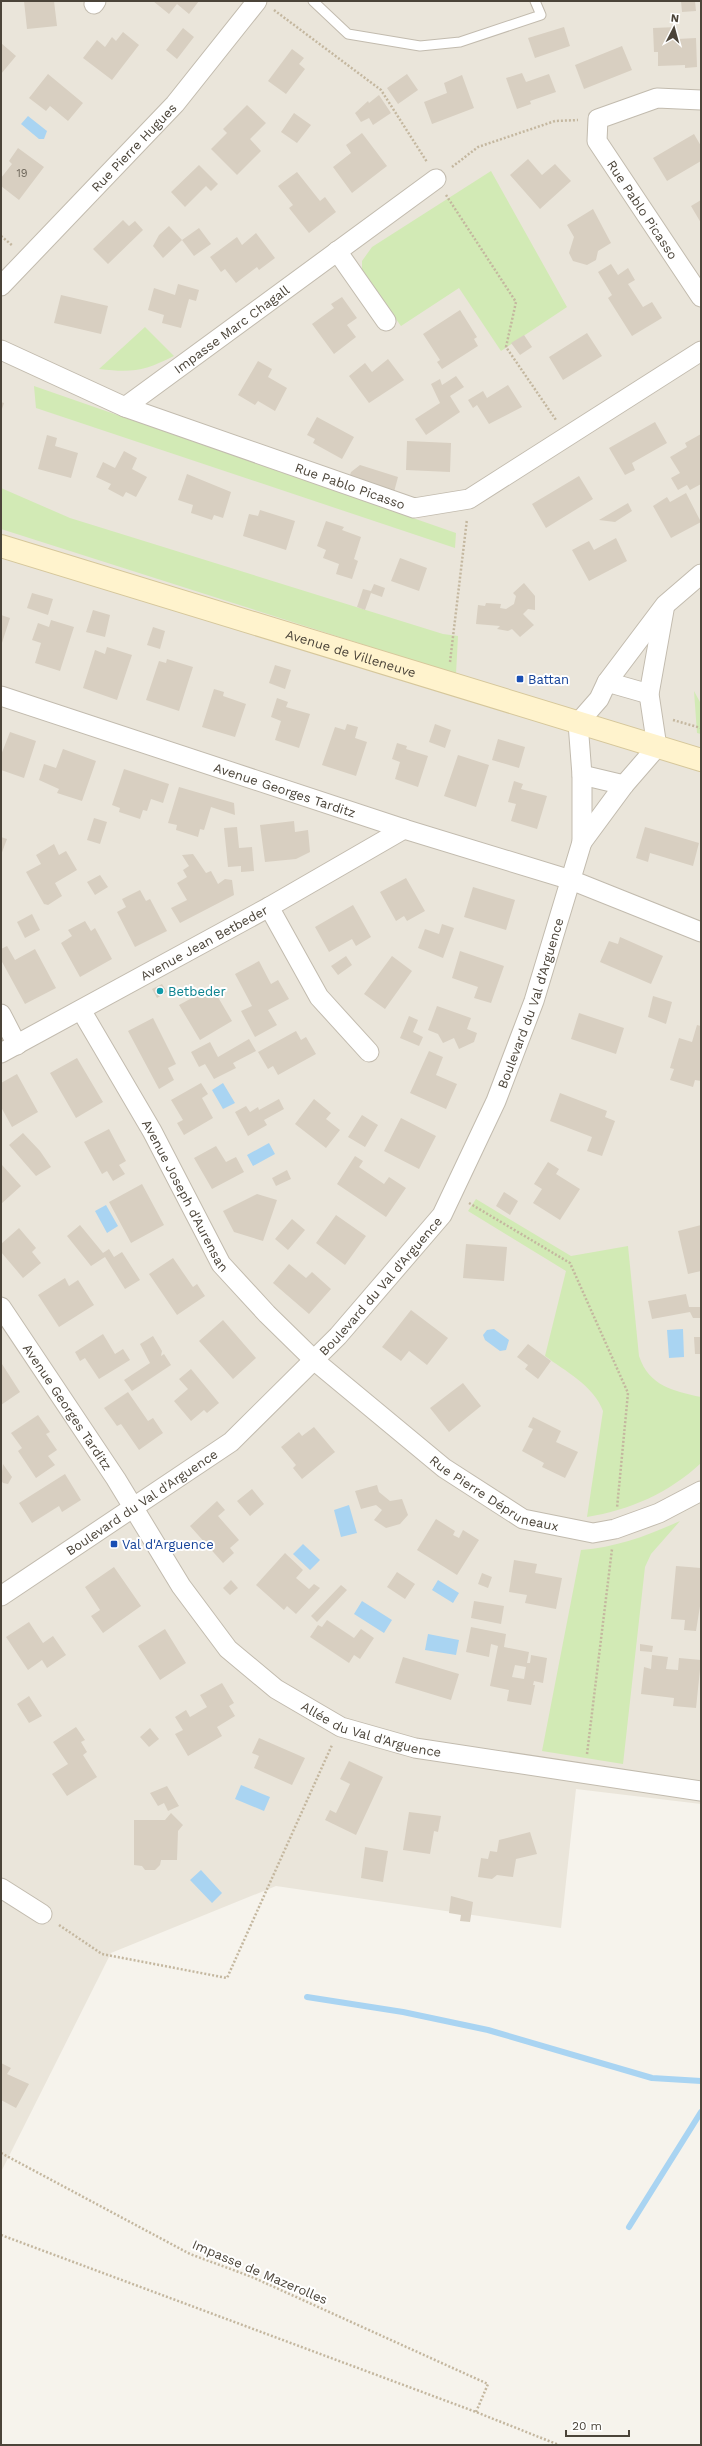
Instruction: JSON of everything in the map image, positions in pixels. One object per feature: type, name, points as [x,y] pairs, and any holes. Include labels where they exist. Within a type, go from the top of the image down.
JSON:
[{"type":"main road","name":"Avenue de Villeneuve","points":[[1,546],[701,760]]},
{"type":"street","name":"Rue Pierre Hugues","points":[[1,286],[175,104],[263,3]]},
{"type":"street","points":[[598,119],[657,98],[701,100]]},
{"type":"street","name":"Rue Pablo Picasso","points":[[598,119],[597,141],[701,297]]},
{"type":"street","name":"Impasse Marc Chagall","points":[[125,407],[436,179]]},
{"type":"street","points":[[337,251],[386,320]]},
{"type":"street","name":"Rue Pablo Picasso","points":[[1,350],[125,407],[414,508],[469,499],[701,351]]},
{"type":"street","points":[[582,842],[582,775],[578,723],[599,698],[608,682],[665,605],[701,574]]},
{"type":"street","points":[[582,842],[624,786],[657,747],[649,694],[665,605]]},
{"type":"street","points":[[608,682],[649,694]]},
{"type":"street","name":"Avenue Georges Tarditz","points":[[1,696],[404,828],[571,880],[701,932]]},
{"type":"street","points":[[582,775],[624,786]]},
{"type":"street","name":"Avenue Jean Betbeder","points":[[9,1049],[269,907],[404,828]]},
{"type":"street","name":"Boulevard du Val d'Arguence","points":[[1,1596],[231,1442],[315,1361],[442,1215],[496,1101],[534,1001],[582,842]]},
{"type":"street","points":[[269,907],[319,996],[369,1052]]},
{"type":"street","name":"Avenue Joseph d'Aurensan","points":[[81,1010],[152,1131],[221,1264],[267,1314],[315,1361]]},
{"type":"street","points":[[1,1014],[9,1049]]},
{"type":"street","name":"Avenue Georges Tarditz","points":[[1,1307],[134,1507]]},
{"type":"street","name":"Rue Pierre Dépruneaux","points":[[315,1361],[444,1468],[523,1519],[593,1533],[615,1529],[659,1513],[701,1490]]},
{"type":"street","name":"Allée du Val d'Arguence","points":[[134,1507],[181,1586],[228,1649],[276,1689],[340,1727],[415,1748],[701,1791]]},
{"type":"street","points":[[1,1888],[42,1914]]},
{"type":"lane","points":[[313,1],[348,34],[420,46],[460,42],[541,15],[535,1]]},
{"type":"path","points":[[263,3],[381,90],[436,179],[516,302],[506,346],[568,437]]},
{"type":"path","points":[[436,179],[478,147],[555,121],[598,119]]},
{"type":"path","points":[[444,682],[450,665],[469,499]]},
{"type":"path","points":[[652,714],[701,728]]},
{"type":"path","points":[[452,1193],[570,1263],[628,1393],[615,1529],[584,1774]]},
{"type":"path","points":[[42,1914],[102,1954],[227,1978],[340,1727]]},
{"type":"path","name":"Impasse de Mazerolles","points":[[1,2153],[190,2254],[252,2277],[488,2384],[476,2412]]},
{"type":"path","points":[[1,2235],[476,2412],[559,2445]]},
{"type":"shaded area","points":[[1,1],[701,1],[701,1804],[576,1789],[561,1928],[276,1886],[111,1953],[1,2172]]},
{"type":"green space","points":[[491,171],[567,307],[501,351],[459,288],[401,326],[362,273],[362,261],[372,247]]},
{"type":"green space","points":[[145,327],[174,356],[138,370],[121,371],[99,369]]},
{"type":"green space","points":[[34,386],[456,533],[455,548],[36,408]]},
{"type":"green space","points":[[1,488],[70,518],[443,634],[458,636],[456,674],[1,529]]},
{"type":"green space","points":[[694,691],[701,704],[701,734],[697,733]]},
{"type":"green space","points":[[476,1199],[571,1256],[628,1246],[639,1356],[643,1366],[656,1381],[663,1386],[701,1397],[701,1463],[689,1474],[648,1499],[634,1505],[587,1517],[603,1411],[599,1402],[586,1387],[570,1373],[545,1356],[566,1271],[468,1211]]},
{"type":"green space","points":[[680,1521],[651,1554],[645,1567],[623,1764],[542,1751],[581,1550],[594,1549],[632,1540]]},
{"type":"water","points":[[28,116],[47,131],[44,139],[39,139],[21,124]]},
{"type":"water","points":[[223,1083],[235,1103],[223,1109],[212,1090]]},
{"type":"water","points":[[269,1143],[275,1154],[253,1166],[247,1155]]},
{"type":"water","points":[[106,1205],[118,1226],[107,1233],[95,1211]]},
{"type":"water","points":[[494,1329],[509,1340],[506,1350],[500,1351],[485,1340],[483,1335],[487,1330]]},
{"type":"water","points":[[683,1329],[684,1357],[669,1358],[667,1330]]},
{"type":"water","points":[[349,1505],[357,1533],[341,1537],[334,1510]]},
{"type":"water","points":[[303,1544],[320,1560],[310,1570],[293,1554]]},
{"type":"water","points":[[438,1580],[459,1593],[453,1603],[432,1590]]},
{"type":"water","points":[[362,1601],[392,1620],[384,1633],[354,1614]]},
{"type":"water","points":[[428,1634],[459,1640],[456,1655],[425,1650]]},
{"type":"water","points":[[241,1785],[270,1797],[264,1811],[235,1799]]},
{"type":"water","points":[[201,1870],[222,1893],[212,1903],[190,1880]]},
{"type":"building","points":[[24,1],[54,1],[57,26],[27,29]]},
{"type":"building","points":[[153,1],[199,1],[189,14],[177,4],[169,14]]},
{"type":"building","points":[[681,1],[695,1],[696,11],[682,12]]},
{"type":"building","points":[[564,27],[570,46],[535,58],[528,38]]},
{"type":"building","points":[[677,27],[677,39],[696,38],[697,67],[685,68],[685,65],[658,66],[658,52],[654,52],[653,28]]},
{"type":"building","points":[[183,28],[194,37],[177,59],[166,50]]},
{"type":"building","points":[[123,32],[139,45],[112,80],[83,58],[97,40],[105,47],[112,37],[116,41]]},
{"type":"building","points":[[1,43],[16,56],[1,74]]},
{"type":"building","points":[[622,46],[632,70],[584,89],[575,65]]},
{"type":"building","points":[[292,49],[304,58],[299,64],[305,69],[286,94],[268,81]]},
{"type":"building","points":[[522,73],[526,82],[549,74],[556,92],[530,101],[531,104],[517,109],[506,78]]},
{"type":"building","points":[[48,74],[83,103],[68,121],[50,106],[46,111],[29,98]]},
{"type":"building","points":[[407,74],[418,90],[398,104],[387,88]]},
{"type":"building","points":[[462,75],[474,108],[432,124],[424,102],[447,93],[444,83]]},
{"type":"building","points":[[379,95],[391,113],[373,125],[369,118],[361,122],[355,113],[368,101],[369,103]]},
{"type":"building","points":[[247,105],[266,123],[250,139],[261,151],[237,175],[211,149],[227,133],[223,129]]},
{"type":"building","points":[[294,113],[311,125],[297,143],[281,132]]},
{"type":"building","points":[[362,133],[387,166],[352,193],[333,167],[351,153],[346,145]]},
{"type":"building","points":[[694,134],[701,146],[701,161],[667,181],[653,158]]},
{"type":"building","points":[[18,148],[44,167],[19,200],[1,186],[1,178],[12,164],[9,161]]},
{"type":"building","points":[[528,159],[542,175],[555,164],[571,181],[540,209],[510,175]]},
{"type":"building","points":[[199,165],[218,184],[211,191],[206,186],[185,207],[171,192]]},
{"type":"building","points":[[297,172],[320,201],[325,197],[336,212],[309,233],[289,208],[293,205],[278,186]]},
{"type":"building","points":[[701,200],[701,223],[691,206]]},
{"type":"building","points":[[593,209],[611,243],[598,251],[596,260],[587,265],[573,261],[569,253],[574,237],[567,225]]},
{"type":"building","points":[[123,220],[129,226],[135,221],[143,230],[108,264],[93,249]]},
{"type":"building","points":[[169,226],[182,240],[163,258],[153,246],[159,235]]},
{"type":"building","points":[[199,228],[211,244],[194,256],[182,240]]},
{"type":"building","points":[[256,233],[275,258],[259,270],[257,267],[236,283],[225,269],[221,272],[210,257],[237,237],[242,245]]},
{"type":"building","points":[[611,264],[618,275],[628,268],[635,280],[628,284],[643,307],[652,302],[662,318],[632,336],[608,298],[612,295],[598,272]]},
{"type":"building","points":[[178,284],[199,290],[196,301],[189,299],[181,328],[162,323],[164,315],[148,310],[154,288],[175,295]]},
{"type":"building","points":[[61,295],[108,306],[101,334],[54,323]]},
{"type":"building","points":[[342,297],[357,318],[347,325],[356,337],[334,354],[312,324],[334,308],[331,304]]},
{"type":"building","points":[[460,310],[477,337],[474,339],[478,346],[442,369],[437,362],[440,360],[423,334]]},
{"type":"building","points":[[587,333],[602,356],[563,380],[549,357]]},
{"type":"building","points":[[524,335],[532,347],[520,355],[511,343]]},
{"type":"building","points":[[388,359],[404,380],[369,403],[349,376],[365,363],[372,372]]},
{"type":"building","points":[[258,361],[272,369],[268,377],[287,388],[275,411],[258,401],[255,405],[238,395]]},
{"type":"building","points":[[456,376],[464,387],[450,396],[460,412],[426,435],[415,419],[440,403],[431,384],[440,379],[442,385]]},
{"type":"building","points":[[508,385],[522,407],[489,424],[477,405],[473,408],[468,400],[483,391],[487,398]]},
{"type":"building","points":[[1,402],[4,403],[1,412]]},
{"type":"building","points":[[317,417],[354,437],[342,459],[313,443],[315,439],[307,435]]},
{"type":"building","points":[[655,422],[667,443],[632,463],[635,470],[625,475],[609,448]]},
{"type":"building","points":[[701,434],[701,484],[690,490],[687,485],[678,490],[671,478],[680,473],[670,457],[687,447],[685,443]]},
{"type":"building","points":[[47,435],[57,438],[55,446],[78,453],[71,478],[38,469]]},
{"type":"building","points":[[407,441],[451,443],[450,472],[406,470]]},
{"type":"building","points":[[124,451],[137,458],[132,469],[147,477],[136,497],[126,492],[123,497],[108,489],[111,484],[96,477],[103,462],[115,468]]},
{"type":"building","points":[[360,465],[398,477],[394,492],[349,478],[351,472]]},
{"type":"building","points":[[187,474],[231,492],[223,518],[214,515],[212,520],[191,513],[193,505],[178,500]]},
{"type":"building","points":[[579,476],[593,499],[546,528],[532,504]]},
{"type":"building","points":[[686,493],[701,522],[671,538],[653,506],[667,497],[670,502]]},
{"type":"building","points":[[628,503],[632,511],[615,522],[599,520]]},
{"type":"building","points":[[260,510],[295,521],[286,550],[243,536],[249,514],[258,516]]},
{"type":"building","points":[[326,521],[344,527],[342,530],[361,537],[354,559],[358,561],[352,579],[336,574],[339,564],[323,558],[326,550],[317,546]]},
{"type":"building","points":[[616,538],[627,561],[589,581],[572,550],[589,541],[594,550]]},
{"type":"building","points":[[400,558],[427,568],[419,591],[391,581]]},
{"type":"building","points":[[524,583],[535,596],[535,610],[528,609],[523,614],[534,625],[520,637],[512,629],[508,631],[497,629],[500,626],[476,624],[478,605],[485,606],[486,603],[501,604],[500,608],[506,609],[514,604],[516,596],[513,593]]},
{"type":"building","points":[[374,584],[385,588],[382,597],[371,593],[365,610],[357,607],[363,589],[371,591]]},
{"type":"building","points":[[32,593],[53,599],[48,615],[27,608]]},
{"type":"building","points":[[93,610],[110,615],[105,637],[86,632]]},
{"type":"building","points":[[1,615],[10,618],[1,646]]},
{"type":"building","points":[[51,620],[74,627],[60,671],[35,663],[41,643],[32,640],[38,623],[49,627]]},
{"type":"building","points":[[153,627],[165,631],[160,649],[147,645]]},
{"type":"building","points":[[107,647],[132,655],[117,700],[83,688],[95,650],[105,654]]},
{"type":"building","points":[[167,659],[193,667],[179,711],[146,700],[159,661],[166,663]]},
{"type":"building","points":[[275,665],[291,670],[285,689],[269,683]]},
{"type":"building","points":[[214,689],[224,692],[223,696],[246,704],[235,737],[202,727]]},
{"type":"building","points":[[277,698],[288,702],[286,707],[310,714],[299,748],[275,740],[281,721],[271,717]]},
{"type":"building","points":[[347,724],[358,727],[355,738],[367,742],[356,776],[322,765],[335,727],[345,730]]},
{"type":"building","points":[[435,724],[451,730],[445,748],[429,742]]},
{"type":"building","points":[[10,732],[36,741],[24,778],[1,770],[1,755]]},
{"type":"building","points":[[498,739],[525,747],[519,768],[492,760]]},
{"type":"building","points":[[397,743],[407,746],[406,749],[428,756],[418,787],[395,779],[400,762],[392,759]]},
{"type":"building","points":[[63,749],[96,761],[82,801],[57,793],[59,789],[39,780],[44,764],[56,768]]},
{"type":"building","points":[[458,755],[489,765],[476,807],[444,796]]},
{"type":"building","points":[[124,769],[169,784],[163,803],[151,799],[147,811],[143,810],[140,819],[119,812],[120,808],[112,805]]},
{"type":"building","points":[[514,781],[523,784],[521,789],[547,796],[537,829],[511,821],[516,804],[508,802]]},
{"type":"building","points":[[179,787],[234,803],[235,815],[211,807],[204,830],[200,829],[198,837],[176,830],[177,825],[168,823]]},
{"type":"building","points":[[94,818],[107,822],[100,844],[87,840]]},
{"type":"building","points":[[294,821],[295,832],[308,830],[310,852],[296,859],[265,862],[260,825]]},
{"type":"building","points":[[237,827],[239,848],[252,847],[254,871],[241,872],[241,866],[228,867],[224,828]]},
{"type":"building","points":[[645,827],[699,843],[693,866],[650,853],[648,862],[636,858]]},
{"type":"building","points":[[1,837],[7,839],[1,855]]},
{"type":"building","points":[[54,844],[59,855],[66,851],[77,870],[55,883],[62,896],[48,905],[44,904],[26,872],[41,864],[36,855]]},
{"type":"building","points":[[193,854],[206,873],[211,871],[218,884],[225,879],[232,880],[234,895],[180,923],[171,908],[187,900],[177,883],[187,877],[183,870],[189,866],[182,855]]},
{"type":"building","points":[[100,875],[108,887],[95,895],[87,882]]},
{"type":"building","points":[[406,878],[425,911],[407,921],[404,916],[396,921],[380,892]]},
{"type":"building","points":[[473,887],[515,900],[506,930],[464,917]]},
{"type":"building","points":[[140,890],[146,901],[150,899],[167,931],[135,947],[117,912],[126,907],[122,899]]},
{"type":"building","points":[[353,905],[371,937],[356,946],[352,939],[329,952],[315,927]]},
{"type":"building","points":[[32,914],[40,930],[25,938],[17,922]]},
{"type":"building","points":[[85,921],[91,931],[95,928],[112,959],[80,977],[61,943],[72,936],[68,930]]},
{"type":"building","points":[[442,924],[454,928],[443,958],[418,948],[425,929],[439,934]]},
{"type":"building","points":[[620,937],[663,956],[651,984],[600,962],[609,941],[618,944]]},
{"type":"building","points":[[7,946],[15,960],[35,949],[56,988],[25,1004],[1,960],[1,949]]},
{"type":"building","points":[[460,951],[504,966],[491,1003],[474,998],[478,987],[452,978]]},
{"type":"building","points":[[346,956],[352,965],[338,975],[331,966]]},
{"type":"building","points":[[392,956],[412,971],[385,1009],[364,994]]},
{"type":"building","points":[[259,961],[271,984],[278,980],[289,999],[268,1010],[277,1025],[255,1037],[241,1011],[252,1006],[235,974]]},
{"type":"building","name":"Betbeder","points":[[162,984],[167,992],[157,998],[152,989]]},
{"type":"building","points":[[212,987],[232,1021],[200,1040],[179,1005]]},
{"type":"building","points":[[653,996],[672,1002],[666,1024],[648,1017]]},
{"type":"building","points":[[437,1006],[471,1018],[467,1029],[477,1033],[474,1042],[459,1049],[454,1038],[443,1043],[438,1034],[428,1030]]},
{"type":"building","points":[[579,1013],[624,1028],[616,1054],[571,1039]]},
{"type":"building","points":[[409,1016],[418,1020],[413,1032],[423,1037],[419,1046],[400,1038]]},
{"type":"building","points":[[153,1018],[176,1064],[168,1068],[174,1080],[159,1089],[128,1031]]},
{"type":"building","points":[[697,1025],[701,1026],[701,1081],[695,1080],[693,1087],[670,1080],[674,1069],[670,1068],[679,1038],[692,1042]]},
{"type":"building","points":[[296,1031],[301,1040],[306,1037],[316,1054],[278,1075],[273,1066],[268,1069],[258,1052]]},
{"type":"building","points":[[249,1039],[256,1051],[233,1063],[236,1068],[214,1079],[205,1064],[199,1067],[191,1052],[210,1042],[218,1057]]},
{"type":"building","points":[[429,1051],[443,1057],[436,1075],[457,1084],[446,1109],[410,1093]]},
{"type":"building","points":[[77,1058],[103,1102],[76,1118],[50,1073]]},
{"type":"building","points":[[17,1074],[38,1112],[12,1127],[1,1107],[1,1083]]},
{"type":"building","points":[[201,1083],[208,1094],[202,1098],[213,1118],[184,1135],[177,1123],[183,1120],[171,1100]]},
{"type":"building","points":[[560,1093],[607,1111],[605,1117],[615,1121],[602,1156],[587,1151],[592,1137],[550,1121]]},
{"type":"building","points":[[279,1099],[284,1109],[264,1120],[267,1125],[248,1136],[235,1112],[246,1106],[250,1112],[258,1107],[259,1110]]},
{"type":"building","points":[[314,1099],[331,1113],[326,1119],[340,1130],[326,1148],[295,1124]]},
{"type":"building","points":[[362,1115],[378,1125],[365,1147],[348,1137]]},
{"type":"building","points":[[401,1118],[436,1136],[419,1169],[384,1151]]},
{"type":"building","points":[[109,1129],[126,1161],[119,1165],[125,1174],[113,1181],[107,1171],[102,1174],[84,1142]]},
{"type":"building","points":[[23,1133],[40,1151],[51,1167],[36,1176],[9,1145]]},
{"type":"building","points":[[216,1146],[226,1162],[236,1157],[244,1172],[212,1189],[194,1158]]},
{"type":"building","points":[[355,1156],[363,1161],[359,1167],[384,1184],[389,1177],[406,1188],[386,1217],[337,1184]]},
{"type":"building","points":[[548,1162],[559,1169],[556,1174],[580,1189],[560,1220],[533,1203],[542,1189],[534,1184]]},
{"type":"building","points":[[2,1165],[21,1186],[1,1204],[1,1166]]},
{"type":"building","points":[[287,1170],[291,1179],[276,1186],[272,1178]]},
{"type":"building","points":[[142,1184],[164,1225],[131,1243],[109,1202]]},
{"type":"building","points":[[504,1192],[518,1201],[510,1215],[496,1206]]},
{"type":"building","points":[[257,1194],[277,1200],[263,1241],[234,1232],[223,1211]]},
{"type":"building","points":[[336,1215],[366,1236],[345,1265],[316,1243]]},
{"type":"building","points":[[292,1219],[305,1230],[288,1250],[275,1239]]},
{"type":"building","points":[[80,1225],[103,1253],[109,1249],[114,1257],[122,1252],[140,1280],[125,1289],[105,1257],[91,1266],[67,1236]]},
{"type":"building","points":[[701,1225],[701,1271],[688,1274],[678,1231]]},
{"type":"building","points":[[19,1228],[36,1248],[32,1252],[41,1263],[23,1278],[1,1252],[1,1244]]},
{"type":"building","points":[[466,1244],[507,1247],[504,1281],[463,1278]]},
{"type":"building","points":[[173,1258],[193,1287],[197,1284],[205,1296],[177,1315],[149,1274]]},
{"type":"building","points":[[289,1264],[306,1278],[312,1272],[331,1289],[309,1314],[273,1283]]},
{"type":"building","points":[[65,1278],[69,1286],[78,1280],[94,1305],[59,1327],[38,1295]]},
{"type":"building","points":[[686,1294],[689,1307],[701,1307],[701,1318],[693,1318],[690,1312],[652,1319],[648,1301]]},
{"type":"building","points":[[411,1310],[448,1338],[427,1365],[409,1351],[401,1361],[382,1347]]},
{"type":"building","points":[[223,1320],[256,1358],[233,1379],[199,1341]]},
{"type":"building","points":[[103,1334],[115,1354],[123,1349],[130,1360],[99,1379],[85,1358],[80,1361],[75,1352]]},
{"type":"building","points":[[153,1336],[162,1351],[161,1356],[164,1354],[171,1365],[132,1391],[124,1380],[150,1363],[140,1344]]},
{"type":"building","points":[[694,1337],[701,1337],[701,1354],[695,1354]]},
{"type":"building","points":[[528,1344],[551,1361],[538,1379],[525,1369],[528,1365],[517,1357]]},
{"type":"building","points":[[2,1364],[20,1392],[1,1405],[1,1365]]},
{"type":"building","points":[[191,1369],[219,1403],[207,1413],[204,1410],[191,1421],[174,1401],[188,1389],[179,1379]]},
{"type":"building","points":[[463,1383],[481,1406],[449,1432],[430,1408]]},
{"type":"building","points":[[128,1392],[148,1421],[153,1418],[163,1433],[139,1450],[121,1424],[117,1426],[104,1408]]},
{"type":"building","points":[[38,1415],[50,1432],[46,1434],[57,1450],[48,1456],[55,1465],[36,1478],[18,1451],[22,1448],[11,1433]]},
{"type":"building","points":[[533,1417],[561,1431],[556,1442],[578,1452],[565,1478],[542,1467],[544,1463],[522,1451],[533,1429],[528,1427]]},
{"type":"building","points":[[314,1427],[335,1452],[302,1479],[293,1468],[296,1465],[281,1447],[299,1432],[302,1436]]},
{"type":"building","points":[[3,1464],[12,1477],[8,1484],[3,1483],[1,1480]]},
{"type":"building","points":[[65,1474],[81,1500],[62,1512],[59,1506],[32,1523],[19,1503]]},
{"type":"building","points":[[377,1485],[379,1492],[390,1501],[402,1499],[408,1515],[400,1524],[386,1528],[374,1520],[382,1510],[376,1505],[361,1509],[355,1491]]},
{"type":"building","points":[[252,1489],[264,1504],[250,1516],[237,1501]]},
{"type":"building","points":[[217,1501],[225,1510],[218,1516],[239,1540],[230,1548],[234,1553],[223,1563],[190,1526]]},
{"type":"building","points":[[436,1519],[455,1531],[453,1535],[459,1538],[463,1530],[479,1540],[457,1575],[417,1550]]},
{"type":"building","points":[[285,1553],[303,1570],[296,1578],[309,1589],[314,1584],[320,1588],[296,1614],[287,1606],[284,1610],[256,1585]]},
{"type":"building","points":[[514,1560],[537,1564],[535,1573],[562,1578],[556,1609],[525,1603],[527,1595],[509,1592]]},
{"type":"building","points":[[676,1566],[701,1568],[701,1600],[696,1631],[684,1630],[685,1620],[671,1619]]},
{"type":"building","points":[[114,1567],[141,1606],[103,1633],[91,1616],[100,1610],[85,1587]]},
{"type":"building","points":[[397,1572],[415,1584],[405,1599],[387,1587]]},
{"type":"building","points":[[482,1573],[492,1577],[488,1588],[478,1584]]},
{"type":"building","points":[[231,1580],[238,1588],[230,1595],[223,1588]]},
{"type":"building","points":[[341,1585],[347,1590],[317,1622],[311,1616]]},
{"type":"building","points":[[474,1601],[504,1606],[501,1624],[471,1618]]},
{"type":"building","points":[[327,1620],[354,1638],[361,1629],[374,1638],[360,1659],[354,1655],[349,1663],[310,1637],[318,1625],[322,1627]]},
{"type":"building","points":[[29,1622],[43,1643],[53,1636],[66,1655],[47,1668],[42,1660],[28,1670],[6,1637]]},
{"type":"building","points":[[471,1627],[506,1634],[504,1647],[529,1652],[527,1663],[530,1663],[531,1655],[547,1658],[543,1683],[534,1681],[533,1685],[535,1685],[531,1705],[507,1701],[509,1690],[490,1686],[498,1646],[491,1644],[489,1657],[466,1652]],"holes":[[[515,1665],[526,1667],[524,1679],[512,1677]]]},
{"type":"building","points":[[165,1629],[186,1663],[160,1680],[138,1646]]},
{"type":"building","points":[[640,1644],[653,1646],[652,1652],[640,1651]]},
{"type":"building","points":[[652,1655],[668,1657],[666,1669],[678,1670],[679,1658],[701,1660],[696,1708],[673,1706],[674,1698],[641,1694],[644,1667],[651,1669]]},
{"type":"building","points":[[403,1657],[459,1674],[451,1700],[395,1683]]},
{"type":"building","points":[[222,1683],[234,1703],[229,1706],[235,1716],[217,1727],[222,1736],[188,1756],[175,1734],[183,1730],[175,1717],[186,1710],[190,1717],[207,1707],[200,1695]]},
{"type":"building","points":[[29,1696],[42,1716],[29,1723],[17,1704]]},
{"type":"building","points":[[76,1727],[85,1740],[81,1742],[87,1752],[83,1755],[97,1777],[67,1796],[52,1774],[68,1764],[53,1742]]},
{"type":"building","points":[[150,1728],[159,1739],[149,1747],[140,1737]]},
{"type":"building","points":[[259,1738],[305,1758],[292,1785],[254,1768],[259,1756],[252,1753]]},
{"type":"building","points":[[349,1761],[383,1777],[356,1835],[325,1820],[330,1810],[336,1813],[350,1784],[340,1779]]},
{"type":"building","points":[[167,1786],[179,1806],[168,1811],[164,1803],[158,1806],[150,1793]]},
{"type":"building","points":[[409,1812],[441,1816],[438,1832],[434,1831],[430,1854],[403,1850]]},
{"type":"building","points":[[171,1813],[183,1825],[178,1831],[177,1860],[161,1860],[160,1865],[155,1870],[145,1870],[142,1866],[134,1865],[134,1820],[165,1820]]},
{"type":"building","points":[[530,1832],[537,1854],[516,1859],[513,1877],[497,1875],[492,1879],[478,1877],[481,1858],[488,1859],[490,1851],[497,1852],[499,1840]]},
{"type":"building","points":[[365,1847],[388,1851],[383,1882],[361,1878]]},
{"type":"building","points":[[451,1896],[473,1902],[470,1922],[460,1921],[461,1915],[449,1913]]},
{"type":"building","points":[[1,2063],[11,2068],[7,2074],[29,2084],[16,2108],[1,2100]]},
{"type":"waterway","points":[[307,1997],[403,2012],[488,2030],[652,2078],[701,2081]]},
{"type":"waterway","points":[[629,2227],[701,2112]]},
{"type":"place","name":"Battan","points":[[520,679]]},
{"type":"place","name":"Betbeder","points":[[160,991]]},
{"type":"place","name":"Val d'Arguence","points":[[114,1544]]}]
